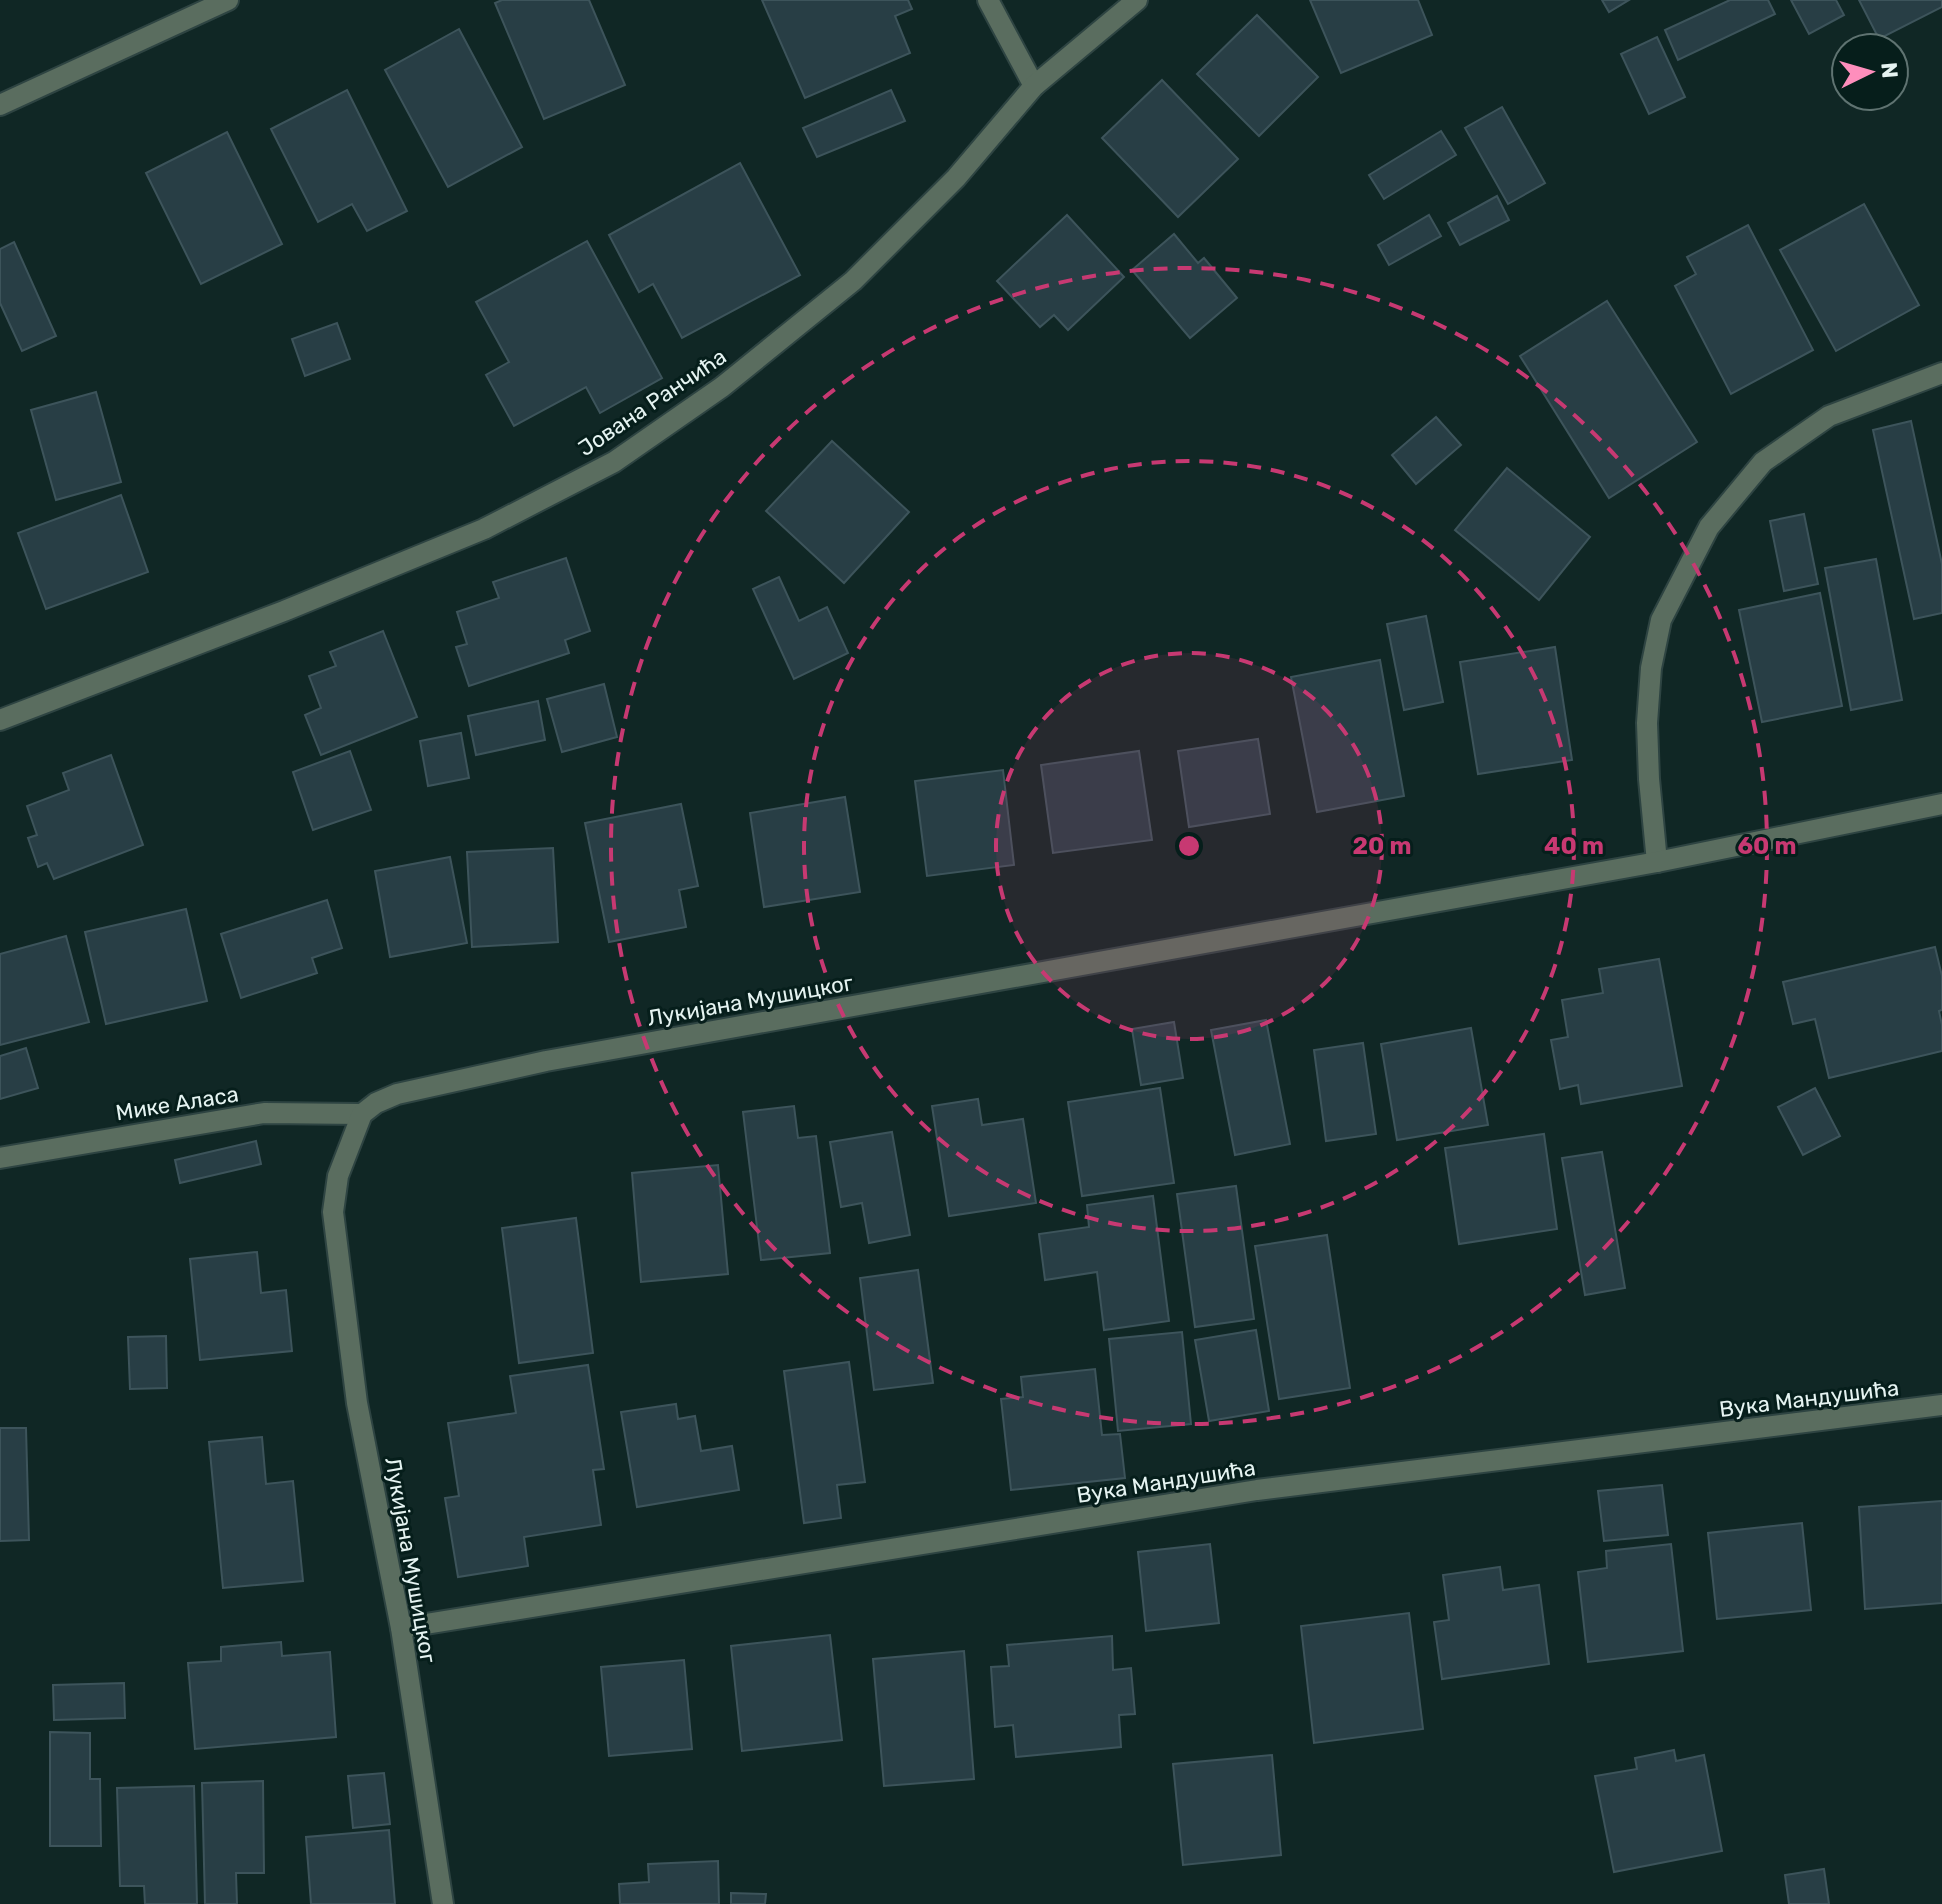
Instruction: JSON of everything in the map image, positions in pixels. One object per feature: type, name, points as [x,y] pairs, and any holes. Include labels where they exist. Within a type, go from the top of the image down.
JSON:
[{"type":"street","points":[[0,105],[228,0]]},
{"type":"street","points":[[988,0],[1034,86]]},
{"type":"street","name":"Јована Ранчића","points":[[0,720],[284,611],[484,529],[614,462],[722,387],[853,281],[956,178],[1034,86],[1137,0]]},
{"type":"street","points":[[1657,862],[1648,737],[1651,668],[1661,620],[1709,527],[1763,462],[1829,416],[1942,373]]},
{"type":"street","name":"Лукијана Мушицког","points":[[443,1904],[401,1628],[357,1403],[333,1212],[338,1176],[362,1114],[376,1103],[397,1094],[546,1061],[1657,862],[1942,804]]},
{"type":"street","name":"Мике Аласа","points":[[0,1158],[264,1113],[362,1114]]},
{"type":"street","name":"Вука Мандушића","points":[[401,1628],[1257,1490],[1942,1405]]},
{"type":"building","points":[[502,0],[589,0],[625,85],[544,119],[495,3]]},
{"type":"building","points":[[762,0],[908,0],[912,9],[895,16],[910,53],[805,98]]},
{"type":"building","points":[[1310,0],[1418,0],[1432,35],[1341,73]]},
{"type":"building","points":[[1602,0],[1629,0],[1609,12]]},
{"type":"building","points":[[1730,0],[1768,0],[1775,14],[1678,60],[1665,30]]},
{"type":"building","points":[[1791,0],[1836,0],[1844,15],[1809,34]]},
{"type":"building","points":[[1859,0],[1942,0],[1942,7],[1893,32],[1875,32]]},
{"type":"building","points":[[1257,15],[1318,77],[1259,136],[1197,74]]},
{"type":"building","points":[[459,29],[522,147],[448,187],[385,70]]},
{"type":"building","points":[[1657,37],[1685,97],[1649,114],[1621,54]]},
{"type":"building","points":[[1162,80],[1238,159],[1178,217],[1102,138]]},
{"type":"building","points":[[347,90],[407,211],[367,231],[352,204],[318,222],[271,129]]},
{"type":"building","points":[[891,90],[905,121],[817,157],[803,128]]},
{"type":"building","points":[[1502,107],[1545,183],[1508,204],[1465,128]]},
{"type":"building","points":[[1441,131],[1456,155],[1384,199],[1369,175]]},
{"type":"building","points":[[227,132],[282,244],[201,284],[146,173]]},
{"type":"building","points":[[740,163],[800,275],[682,338],[653,284],[639,292],[609,235]]},
{"type":"building","points":[[1497,196],[1509,220],[1460,245],[1448,223]]},
{"type":"building","points":[[1864,204],[1919,305],[1836,351],[1780,250]]},
{"type":"building","points":[[1067,215],[1124,277],[1068,330],[1054,315],[1040,327],[997,281]]},
{"type":"building","points":[[1429,215],[1441,236],[1389,265],[1378,245]]},
{"type":"building","points":[[1748,225],[1813,350],[1731,394],[1675,286],[1696,274],[1687,257]]},
{"type":"building","points":[[1174,234],[1198,263],[1204,258],[1237,298],[1190,338],[1132,270]]},
{"type":"building","points":[[587,241],[662,378],[600,413],[586,387],[514,426],[486,375],[509,362],[476,302]]},
{"type":"building","points":[[14,242],[56,336],[22,351],[0,303],[0,249]]},
{"type":"building","points":[[1607,301],[1697,442],[1609,498],[1520,356]]},
{"type":"building","points":[[337,323],[350,359],[305,376],[292,339]]},
{"type":"building","points":[[96,392],[121,482],[56,500],[31,410]]},
{"type":"building","points":[[1436,417],[1461,445],[1416,484],[1392,455]]},
{"type":"building","points":[[1911,421],[1942,564],[1942,613],[1914,619],[1873,430]]},
{"type":"building","points":[[832,441],[909,512],[844,583],[766,511]]},
{"type":"building","points":[[1507,468],[1590,537],[1539,600],[1455,530]]},
{"type":"building","points":[[121,495],[148,572],[46,609],[18,533]]},
{"type":"building","points":[[1804,514],[1818,584],[1784,591],[1770,521]]},
{"type":"building","points":[[566,558],[590,631],[565,640],[569,653],[469,686],[456,647],[467,644],[457,612],[499,598],[493,582]]},
{"type":"building","points":[[1876,559],[1902,700],[1851,710],[1825,568]]},
{"type":"building","points":[[779,577],[799,621],[827,607],[848,653],[794,679],[753,589]]},
{"type":"building","points":[[1820,593],[1842,706],[1762,722],[1739,610]]},
{"type":"building","points":[[1426,616],[1443,702],[1404,710],[1387,624]]},
{"type":"building","points":[[383,631],[417,717],[321,755],[305,715],[321,708],[309,676],[336,666],[330,652]]},
{"type":"building","points":[[1555,647],[1572,760],[1478,774],[1460,662]]},
{"type":"building","points":[[1380,660],[1404,796],[1317,812],[1291,677]]},
{"type":"building","points":[[604,684],[617,737],[562,752],[547,699]]},
{"type":"building","points":[[538,701],[545,740],[476,755],[468,716]]},
{"type":"building","points":[[461,733],[469,778],[428,786],[420,741]]},
{"type":"building","points":[[1258,739],[1270,814],[1189,827],[1178,751]]},
{"type":"building","points":[[350,751],[371,810],[313,830],[293,772]]},
{"type":"building","points":[[1139,751],[1152,840],[1053,853],[1041,765]]},
{"type":"building","points":[[111,755],[143,845],[54,879],[47,863],[38,867],[28,838],[37,835],[27,806],[69,790],[63,773]]},
{"type":"building","points":[[1003,770],[1014,865],[927,876],[915,781]]},
{"type":"building","points":[[845,797],[860,892],[764,907],[750,813]]},
{"type":"building","points":[[681,804],[698,886],[679,890],[686,927],[609,942],[585,823]]},
{"type":"building","points":[[553,848],[558,942],[472,947],[467,852]]},
{"type":"building","points":[[450,857],[467,943],[390,957],[375,871]]},
{"type":"building","points":[[327,900],[342,948],[312,958],[317,973],[241,998],[221,934]]},
{"type":"building","points":[[186,909],[207,1001],[106,1024],[85,932]]},
{"type":"building","points":[[66,936],[89,1022],[0,1045],[0,954]]},
{"type":"building","points":[[1935,947],[1942,976],[1942,1010],[1939,1011],[1942,1051],[1829,1078],[1815,1019],[1793,1024],[1783,982]]},
{"type":"building","points":[[1659,959],[1682,1086],[1581,1104],[1578,1085],[1560,1089],[1551,1040],[1568,1037],[1562,1000],[1603,993],[1599,969]]},
{"type":"building","points":[[1266,1020],[1290,1144],[1235,1155],[1211,1030]]},
{"type":"building","points":[[1174,1022],[1183,1078],[1141,1085],[1132,1029]]},
{"type":"building","points":[[1471,1028],[1488,1125],[1397,1140],[1381,1044]]},
{"type":"building","points":[[1363,1043],[1376,1134],[1326,1141],[1314,1050]]},
{"type":"building","points":[[26,1048],[38,1088],[0,1099],[0,1056]]},
{"type":"building","points":[[1160,1088],[1174,1183],[1082,1196],[1068,1102]]},
{"type":"building","points":[[1815,1088],[1840,1136],[1803,1155],[1778,1107]]},
{"type":"building","points":[[978,1099],[982,1125],[1023,1119],[1036,1203],[949,1216],[932,1106]]},
{"type":"building","points":[[794,1106],[798,1138],[816,1136],[830,1253],[761,1260],[743,1112]]},
{"type":"building","points":[[892,1132],[910,1235],[869,1243],[862,1203],[841,1207],[830,1142]]},
{"type":"building","points":[[1544,1134],[1557,1229],[1459,1244],[1445,1148]]},
{"type":"building","points":[[256,1141],[261,1164],[180,1183],[175,1160]]},
{"type":"building","points":[[1602,1152],[1625,1288],[1585,1295],[1562,1158]]},
{"type":"building","points":[[718,1165],[728,1274],[641,1282],[632,1173]]},
{"type":"building","points":[[1236,1186],[1254,1319],[1195,1327],[1177,1194]]},
{"type":"building","points":[[1153,1196],[1169,1321],[1104,1330],[1097,1272],[1045,1280],[1039,1234],[1089,1227],[1087,1205]]},
{"type":"building","points":[[576,1218],[593,1353],[519,1363],[502,1228]]},
{"type":"building","points":[[1327,1235],[1350,1388],[1279,1399],[1255,1246]]},
{"type":"building","points":[[257,1252],[261,1293],[286,1290],[292,1351],[200,1360],[190,1259]]},
{"type":"building","points":[[918,1270],[933,1383],[874,1390],[860,1278]]},
{"type":"building","points":[[1256,1330],[1269,1411],[1209,1421],[1195,1340]]},
{"type":"building","points":[[1182,1332],[1191,1424],[1118,1431],[1109,1339]]},
{"type":"building","points":[[166,1336],[167,1388],[130,1389],[128,1337]]},
{"type":"building","points":[[849,1362],[865,1482],[837,1485],[841,1518],[804,1523],[784,1371]]},
{"type":"building","points":[[588,1365],[604,1469],[593,1470],[601,1525],[524,1537],[528,1566],[458,1577],[445,1498],[459,1496],[448,1423],[516,1413],[510,1376]]},
{"type":"building","points":[[1095,1369],[1102,1435],[1120,1434],[1125,1478],[1011,1490],[1001,1399],[1023,1397],[1021,1377]]},
{"type":"building","points":[[676,1404],[678,1419],[695,1416],[701,1451],[732,1446],[739,1490],[637,1507],[621,1412]]},
{"type":"building","points":[[0,1428],[26,1428],[29,1540],[0,1541]]},
{"type":"building","points":[[262,1437],[266,1484],[293,1481],[303,1581],[223,1588],[209,1442]]},
{"type":"building","points":[[1662,1485],[1668,1535],[1604,1541],[1598,1491]]},
{"type":"building","points":[[1942,1501],[1942,1603],[1865,1609],[1859,1507]]},
{"type":"building","points":[[1802,1523],[1811,1610],[1717,1619],[1708,1533]]},
{"type":"building","points":[[1210,1544],[1219,1623],[1146,1631],[1138,1552]]},
{"type":"building","points":[[1671,1544],[1683,1651],[1588,1662],[1578,1572],[1607,1568],[1606,1551]]},
{"type":"building","points":[[1500,1567],[1503,1590],[1539,1585],[1549,1664],[1442,1679],[1434,1622],[1449,1620],[1443,1575]]},
{"type":"building","points":[[1409,1613],[1423,1729],[1314,1743],[1301,1626]]},
{"type":"building","points":[[830,1635],[842,1740],[742,1751],[731,1646]]},
{"type":"building","points":[[1112,1636],[1113,1670],[1131,1668],[1135,1714],[1119,1715],[1121,1747],[1016,1757],[1013,1725],[995,1727],[991,1667],[1009,1666],[1007,1645]]},
{"type":"building","points":[[281,1642],[282,1656],[330,1652],[336,1737],[195,1749],[188,1663],[221,1661],[221,1647]]},
{"type":"building","points":[[964,1651],[974,1779],[884,1786],[873,1659]]},
{"type":"building","points":[[684,1660],[692,1749],[609,1756],[601,1667]]},
{"type":"building","points":[[124,1683],[125,1718],[54,1720],[53,1685]]},
{"type":"building","points":[[50,1732],[90,1733],[90,1779],[100,1779],[101,1846],[50,1846]]},
{"type":"building","points":[[1674,1750],[1676,1761],[1704,1755],[1722,1851],[1614,1872],[1595,1776],[1637,1769],[1635,1758]]},
{"type":"building","points":[[1272,1755],[1281,1855],[1183,1865],[1173,1764]]},
{"type":"building","points":[[384,1773],[390,1824],[353,1828],[348,1776]]},
{"type":"building","points":[[263,1781],[264,1873],[236,1873],[237,1904],[205,1904],[202,1783]]},
{"type":"building","points":[[194,1786],[197,1904],[145,1904],[144,1886],[120,1886],[117,1788]]},
{"type":"building","points":[[389,1830],[395,1904],[311,1904],[306,1837]]},
{"type":"building","points":[[718,1861],[719,1904],[620,1904],[619,1884],[649,1882],[648,1864]]},
{"type":"building","points":[[1824,1869],[1829,1904],[1789,1904],[1785,1875]]},
{"type":"building","points":[[731,1893],[766,1894],[765,1904],[731,1904]]}]
